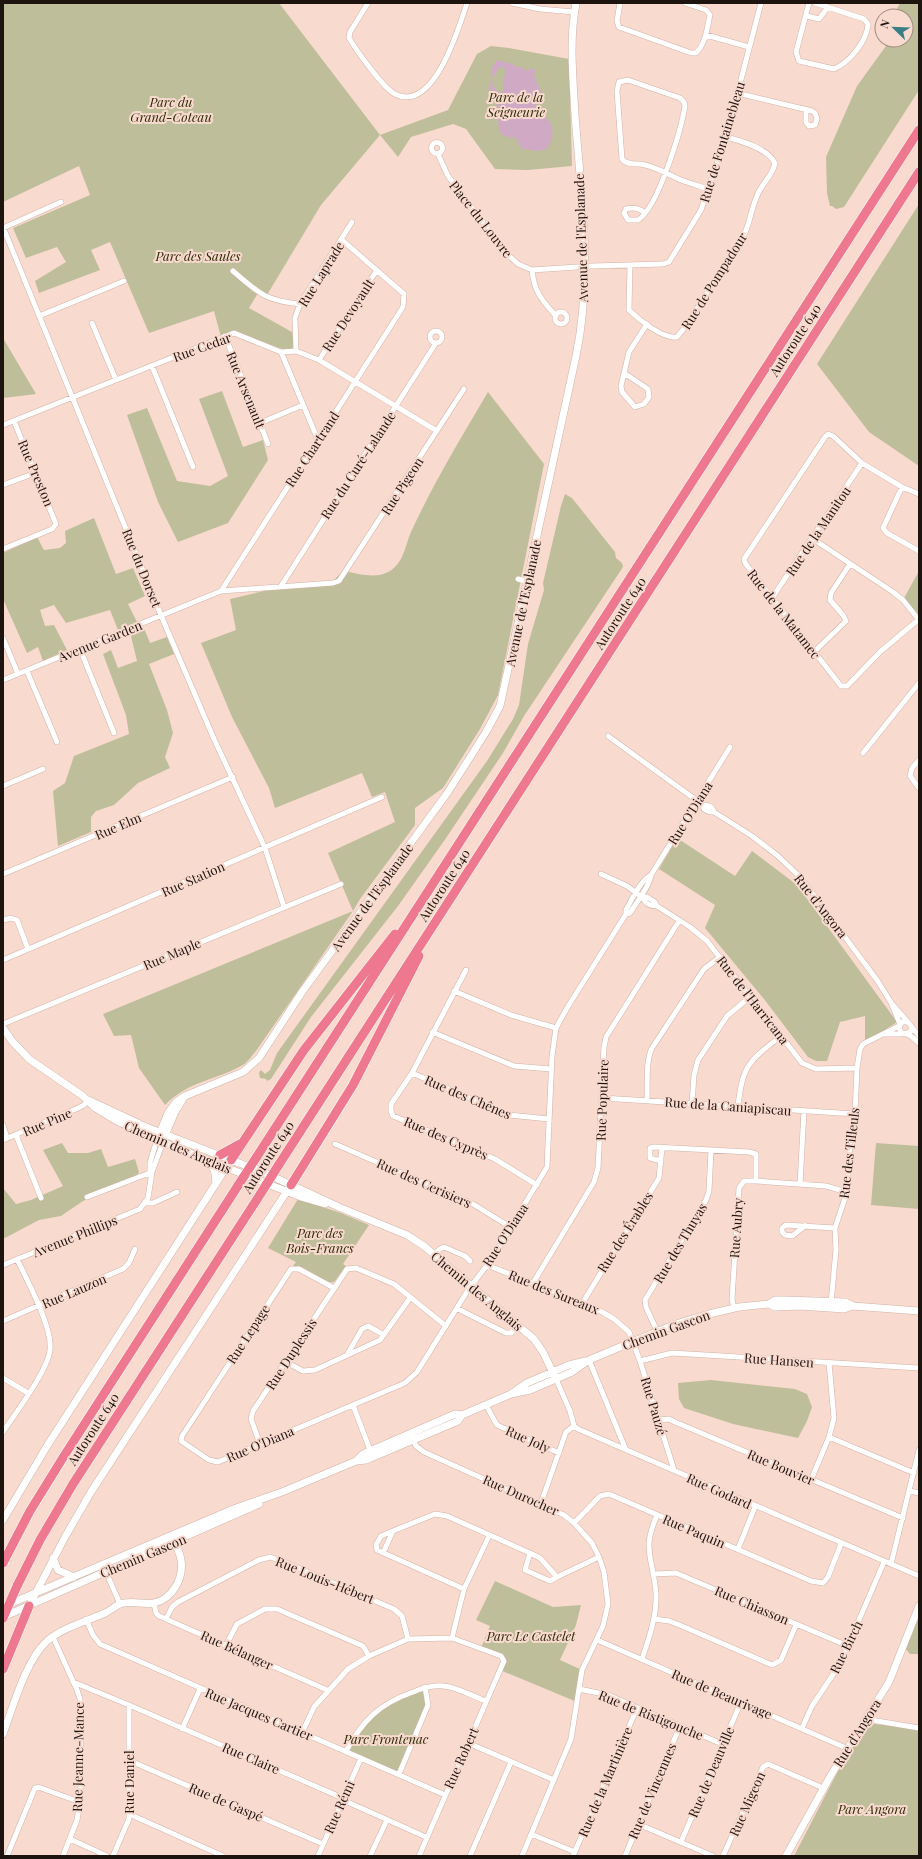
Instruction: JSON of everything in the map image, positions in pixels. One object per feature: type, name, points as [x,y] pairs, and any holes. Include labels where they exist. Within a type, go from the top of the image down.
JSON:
[{"type":"highway","name":"Autoroute 640","points":[[3,1563],[30,1512],[64,1456],[919,130]]},
{"type":"highway","name":"Autoroute 640","points":[[3,1618],[17,1586],[43,1536],[73,1484],[919,172]]},
{"type":"highway","points":[[229,1164],[311,1041],[380,951],[420,904]]},
{"type":"highway","points":[[289,1188],[352,1085],[444,909]]},
{"type":"highway","points":[[220,1155],[243,1141]]},
{"type":"highway","points":[[3,1669],[29,1606]]},
{"type":"street","points":[[368,3],[350,32],[349,38],[390,90],[399,96],[409,96],[426,88],[440,72],[452,47],[467,3]]},
{"type":"street","points":[[512,3],[540,9],[574,12]]},
{"type":"street","name":"Avenue de l'Esplanade","points":[[160,1141],[168,1114],[174,1103],[181,1098],[243,1072],[257,1060],[302,992],[452,786],[489,728],[500,706],[580,338],[585,298],[585,267],[572,48],[576,3]]},
{"type":"street","points":[[620,3],[617,21],[618,26],[622,29],[691,53],[698,51],[706,35],[710,15],[706,10],[685,3]]},
{"type":"street","name":"Rue de Fontainebleau","points":[[585,267],[662,264],[669,262],[701,210],[726,137],[761,3]]},
{"type":"street","points":[[809,3],[807,16],[796,52],[797,58],[799,61],[834,69],[839,67],[857,48],[868,31],[868,24],[864,19],[815,3]]},
{"type":"street","points":[[807,16],[820,19],[828,7]]},
{"type":"street","points":[[706,35],[749,47]]},
{"type":"street","points":[[645,213],[656,197],[665,172],[684,111],[684,102],[680,98],[628,80],[619,82],[617,91],[622,159],[624,162],[648,165],[665,172],[708,189]]},
{"type":"street","points":[[737,93],[806,110]]},
{"type":"street","name":"Rue de Pompadour","points":[[630,265],[629,310],[647,324],[668,337],[677,337],[682,332],[743,237],[748,227],[756,196],[774,170],[775,163],[767,154],[745,143],[726,137]]},
{"type":"street","name":"Place du Louvre","points":[[438,154],[448,176],[507,254],[518,264],[532,270]]},
{"type":"street","points":[[3,228],[60,202]]},
{"type":"street","name":"Rue Laprade","points":[[296,351],[295,318],[300,304],[352,222]]},
{"type":"street","name":"Rue du Dorset","points":[[3,228],[162,616],[214,739],[265,848],[284,907]]},
{"type":"street","points":[[342,240],[377,270]]},
{"type":"street","points":[[556,316],[537,293],[533,281],[532,270],[585,267]]},
{"type":"street","name":"Rue Chartrand","points":[[221,591],[403,307],[404,294],[377,270]]},
{"type":"street","name":"Rue Devoyault","points":[[319,360],[377,270]]},
{"type":"street","points":[[233,271],[254,289],[265,296],[279,302],[300,304]]},
{"type":"street","points":[[39,316],[124,281]]},
{"type":"street","points":[[92,323],[116,380]]},
{"type":"street","points":[[624,373],[648,389],[649,397],[644,404],[635,407],[622,392],[621,386],[624,373],[629,352],[647,324]]},
{"type":"street","name":"Rue Cedar","points":[[3,425],[234,333],[281,352],[296,351],[319,360],[356,381],[436,431]]},
{"type":"street","name":"Rue Arsenault","points":[[225,336],[268,444]]},
{"type":"street","name":"Rue du Curé-Lalande","points":[[281,586],[436,343]]},
{"type":"street","points":[[281,352],[318,440]]},
{"type":"street","points":[[152,366],[194,468]]},
{"type":"street","name":"Rue Pigeon","points":[[339,581],[464,389]]},
{"type":"street","points":[[260,423],[303,405]]},
{"type":"street","name":"Rue Preston","points":[[3,549],[55,526],[55,518],[34,473],[14,421]]},
{"type":"street","name":"Rue de la Matamec","points":[[862,463],[833,436],[828,434],[825,436],[744,559],[745,563],[841,686],[847,686],[881,651],[919,620]]},
{"type":"street","points":[[862,463],[902,487],[919,494]]},
{"type":"street","name":"Rue de la Manitou","points":[[772,598],[813,539],[862,463]]},
{"type":"street","points":[[3,485],[34,473]]},
{"type":"street","points":[[902,487],[883,528],[886,533],[919,551]]},
{"type":"street","points":[[813,539],[893,592],[903,600],[919,620]]},
{"type":"street","points":[[814,652],[846,621],[843,615],[830,600],[831,593],[850,564]]},
{"type":"street","points":[[518,579],[528,582]]},
{"type":"street","name":"Avenue Garden","points":[[3,680],[221,591],[333,583],[339,581]]},
{"type":"street","points":[[3,638],[18,674]]},
{"type":"street","points":[[80,649],[114,733]]},
{"type":"street","points":[[28,670],[57,742]]},
{"type":"street","points":[[863,753],[919,683]]},
{"type":"street","name":"Rue d'Angora","points":[[608,736],[703,805],[708,805],[714,812],[752,836],[778,856],[801,878],[877,980],[892,1004],[908,1022]]},
{"type":"street","name":"Rue O'Diana","points":[[181,1441],[210,1460],[218,1462],[405,1383],[417,1372],[458,1309],[471,1286],[487,1265],[547,1167],[551,1069],[553,1042],[556,1028],[626,914],[630,913],[651,880],[651,875],[730,748]]},
{"type":"street","points":[[919,760],[912,768],[910,776],[919,788]]},
{"type":"street","points":[[3,786],[43,769]]},
{"type":"street","name":"Rue Elm","points":[[3,874],[233,777]]},
{"type":"street","name":"Rue Station","points":[[3,960],[382,797]]},
{"type":"street","name":"Rue de l'Harricana","points":[[601,874],[626,886],[640,896],[647,897],[655,902],[657,906],[707,941],[802,1063],[816,1069],[857,1068]]},
{"type":"street","name":"Rue Maple","points":[[3,1024],[341,884]]},
{"type":"street","points":[[3,920],[11,918],[17,920],[28,949]]},
{"type":"street","name":"Rue Populaire","points":[[533,1283],[594,1182],[598,1168],[604,1047],[606,1037],[679,921]]},
{"type":"street","points":[[647,1101],[648,1063],[652,1048],[704,969],[720,957]]},
{"type":"street","name":"Rue des Cyprès","points":[[466,970],[432,1032],[412,1073],[391,1104],[391,1111],[393,1116],[495,1159],[537,1184]]},
{"type":"street","points":[[454,991],[511,1016],[556,1028]]},
{"type":"street","points":[[692,1104],[694,1075],[698,1060],[727,1016],[751,996]]},
{"type":"street","name":"Rue d'Angora","points":[[892,1004],[900,1025]]},
{"type":"street","points":[[919,1036],[908,1022],[904,1022],[900,1025],[899,1030],[912,1036],[919,1043]]},
{"type":"street","name":"Rue des Tilleuls","points":[[831,1305],[836,1250],[835,1228],[847,1192],[851,1130],[855,1114],[857,1068],[860,1049],[863,1044],[900,1025]]},
{"type":"street","points":[[905,1034],[911,1031],[912,1027]]},
{"type":"street","name":"Chemin des Anglais","points":[[3,1028],[12,1041],[29,1059],[88,1100],[163,1133],[220,1155],[229,1164]]},
{"type":"street","points":[[432,1032],[514,1066],[551,1069]]},
{"type":"street","name":"Rue des Tilleuls","points":[[883,1035],[905,1034]]},
{"type":"street","points":[[738,1107],[740,1086],[745,1070],[755,1057],[781,1036]]},
{"type":"street","name":"Rue des Chênes","points":[[412,1073],[509,1115],[549,1119]]},
{"type":"street","name":"Rue de la Caniapiscau","points":[[602,1098],[855,1114]]},
{"type":"street","name":"Chemin des Anglais","points":[[88,1100],[94,1107],[108,1117],[160,1141],[210,1161],[229,1164],[407,1235],[434,1255],[518,1325],[539,1345],[553,1372]]},
{"type":"street","name":"Rue Pine","points":[[5,1139],[80,1107],[88,1100]]},
{"type":"street","points":[[800,1184],[804,1111]]},
{"type":"street","points":[[3,1125],[5,1139]]},
{"type":"street","points":[[16,1135],[41,1198]]},
{"type":"street","points":[[145,1203],[150,1193],[151,1157],[160,1141]]},
{"type":"street","name":"Rue des Cerisiers","points":[[335,1144],[473,1204],[510,1227]]},
{"type":"street","points":[[660,1161],[650,1158],[648,1154],[650,1148],[749,1152],[756,1154],[756,1181]]},
{"type":"street","name":"Rue des Érables","points":[[583,1302],[659,1178],[662,1148]]},
{"type":"street","name":"Rue des Thuyas","points":[[657,1332],[646,1307],[646,1300],[706,1200],[709,1191],[711,1150]]},
{"type":"street","points":[[210,1161],[215,1173],[216,1184]]},
{"type":"street","points":[[3,1520],[44,1450],[229,1164]]},
{"type":"street","points":[[87,1197],[151,1172]]},
{"type":"street","name":"Rue Aubry","points":[[734,1308],[733,1293],[739,1188],[744,1181],[826,1186],[847,1192]]},
{"type":"street","points":[[29,1606],[53,1558],[104,1471],[289,1188]]},
{"type":"street","name":"Avenue Phillips","points":[[3,1265],[134,1212],[145,1203],[153,1203],[177,1192]]},
{"type":"street","points":[[805,1226],[835,1228]]},
{"type":"street","points":[[434,1255],[444,1247],[464,1256],[470,1261]]},
{"type":"street","name":"Rue Lauzon","points":[[3,1321],[123,1269],[130,1261],[135,1250]]},
{"type":"street","points":[[3,1432],[46,1365],[50,1350],[50,1337],[17,1259]]},
{"type":"street","name":"Rue des Sureaux","points":[[487,1265],[583,1302],[602,1311],[629,1332],[632,1342]]},
{"type":"street","name":"Rue Duplessis","points":[[260,1444],[251,1419],[252,1415],[347,1269],[356,1268],[394,1284],[410,1298]]},
{"type":"street","name":"Rue Lepage","points":[[181,1441],[182,1436],[291,1269],[299,1269],[334,1288]]},
{"type":"street","points":[[286,1362],[303,1371],[315,1370],[380,1340],[410,1298],[446,1326]]},
{"type":"street","name":"Chemin Gascon","points":[[511,1394],[527,1383],[569,1365],[589,1360],[697,1317],[734,1308],[769,1304],[775,1307],[831,1305],[845,1302],[853,1306],[919,1311]]},
{"type":"street","points":[[458,1309],[507,1334],[511,1333],[518,1325]]},
{"type":"street","points":[[346,1356],[362,1329],[368,1326],[384,1335]]},
{"type":"street","name":"Rue Pauzé","points":[[632,1342],[640,1361],[674,1470]]},
{"type":"street","name":"Rue Hansen","points":[[640,1361],[672,1353],[919,1368]]},
{"type":"street","points":[[589,1360],[626,1450]]},
{"type":"street","name":"Chemin Gascon","points":[[3,1618],[106,1572],[236,1508],[282,1492],[356,1461],[366,1460],[455,1414],[462,1415],[511,1394],[530,1390],[572,1372],[589,1360]]},
{"type":"street","points":[[811,1480],[829,1437],[834,1418],[829,1363]]},
{"type":"street","points":[[541,1503],[566,1432],[574,1426],[570,1411],[553,1372]]},
{"type":"street","points":[[3,1378],[28,1393]]},
{"type":"street","name":"Rue Joly","points":[[486,1404],[497,1425],[559,1453]]},
{"type":"street","points":[[353,1405],[370,1450]]},
{"type":"street","name":"Rue Bouvier","points":[[659,1420],[669,1420],[675,1422],[903,1518]]},
{"type":"street","name":"Rue Godard","points":[[574,1426],[755,1507],[919,1576]]},
{"type":"street","name":"Chemin Gascon","points":[[356,1461],[370,1450],[412,1437]]},
{"type":"street","name":"Rue Durocher","points":[[412,1437],[417,1447],[424,1452],[541,1503],[564,1515],[574,1523],[592,1543],[604,1572],[608,1604],[603,1626],[582,1670],[575,1723],[571,1739],[522,1856]]},
{"type":"street","points":[[829,1437],[914,1473]]},
{"type":"street","points":[[891,1564],[919,1450]]},
{"type":"street","points":[[910,1491],[919,1493]]},
{"type":"street","name":"Rue Paquin","points":[[574,1523],[600,1496],[609,1494],[811,1581],[823,1583],[828,1577],[841,1544]]},
{"type":"street","points":[[738,1549],[755,1507]]},
{"type":"street","points":[[464,1589],[377,1550],[376,1545],[378,1540],[381,1536],[435,1514],[446,1516],[540,1558],[557,1577]]},
{"type":"street","points":[[642,1659],[654,1619],[656,1595],[649,1546],[650,1536],[657,1515]]},
{"type":"street","points":[[383,1553],[393,1532]]},
{"type":"street","points":[[302,1733],[314,1708],[327,1690],[348,1669],[369,1656],[408,1639],[452,1638],[464,1589],[490,1536]]},
{"type":"street","points":[[3,1734],[32,1661],[41,1647],[53,1637],[86,1619],[107,1612],[120,1604],[154,1603],[172,1593],[180,1577],[181,1561],[173,1539]]},
{"type":"street","name":"Chemin Gascon","points":[[3,1607],[74,1577],[173,1539]]},
{"type":"street","points":[[530,1553],[525,1570],[550,1581],[599,1557]]},
{"type":"street","name":"Rue Louis-Hébert","points":[[166,1619],[172,1607],[178,1602],[259,1560],[270,1557],[394,1609],[402,1616],[408,1639]]},
{"type":"street","points":[[53,1558],[58,1570],[74,1577]]},
{"type":"street","name":"Rue Birch","points":[[802,1728],[812,1706],[840,1664],[884,1562]]},
{"type":"street","points":[[106,1572],[120,1604]]},
{"type":"street","name":"Rue Chiasson","points":[[654,1574],[676,1573],[848,1646]]},
{"type":"street","name":"Rue Bélanger","points":[[154,1603],[156,1614],[327,1690]]},
{"type":"street","name":"Rue d'Angora","points":[[786,1856],[846,1748],[893,1673],[919,1606]]},
{"type":"street","points":[[226,1645],[237,1624],[264,1609],[277,1609],[363,1646],[369,1656]]},
{"type":"street","name":"Rue Jacques Cartier","points":[[86,1619],[93,1635],[100,1644],[445,1795]]},
{"type":"street","points":[[654,1619],[682,1626],[772,1665],[781,1660],[796,1624]]},
{"type":"street","name":"Rue Jeanne-Mance","points":[[53,1637],[80,1699],[80,1802],[77,1820],[63,1856]]},
{"type":"street","name":"Rue Robert","points":[[419,1856],[504,1660],[501,1656],[452,1638]]},
{"type":"street","name":"Rue de Beaurivage","points":[[597,1640],[846,1748]]},
{"type":"street","name":"Rue Claire","points":[[73,1682],[338,1796],[343,1800],[426,1838]]},
{"type":"street","points":[[346,1751],[361,1725],[382,1706],[401,1696],[434,1686],[449,1687],[486,1701]]},
{"type":"street","points":[[398,1774],[428,1705],[425,1688]]},
{"type":"street","points":[[182,1729],[200,1689]]},
{"type":"street","name":"Rue de Ristigouche","points":[[579,1689],[608,1695],[722,1744]]},
{"type":"street","name":"Rue de Deauville","points":[[681,1842],[741,1702]]},
{"type":"street","name":"Rue Daniel","points":[[113,1856],[130,1814],[128,1798],[129,1705]]},
{"type":"street","name":"Rue de la Martinière","points":[[574,1854],[637,1708]]},
{"type":"street","points":[[865,1719],[919,1728]]},
{"type":"street","name":"Rue de Vincennes","points":[[624,1856],[680,1726]]},
{"type":"street","points":[[468,1743],[554,1780]]},
{"type":"street","name":"Rue Rémi","points":[[318,1856],[360,1758]]},
{"type":"street","name":"Rue de Gaspé","points":[[128,1760],[323,1844]]},
{"type":"street","points":[[470,1856],[511,1762]]},
{"type":"street","name":"Rue Migeon","points":[[723,1856],[764,1767],[768,1764],[823,1788]]},
{"type":"street","points":[[7,1856],[36,1788],[38,1787],[80,1802]]},
{"type":"street","points":[[130,1814],[223,1856]]},
{"type":"street","points":[[370,1856],[386,1820]]},
{"type":"street","points":[[638,1824],[713,1856]]},
{"type":"street","points":[[531,1834],[574,1854]]},
{"type":"street","points":[[70,1839],[108,1856]]},
{"type":"green space","name":"Parc du Grand-Coteau","points":[[3,3],[279,3],[380,135],[321,205],[267,295],[258,293],[249,308],[292,332],[295,351],[282,349],[232,331],[221,337],[214,311],[149,333],[110,242],[91,250],[100,270],[39,293],[35,281],[66,262],[57,247],[26,258],[13,228],[90,195],[79,166],[3,202]]},
{"type":"green space","points":[[900,3],[919,3],[919,90],[844,207],[836,209],[830,206],[827,193],[826,157],[857,86],[885,48],[914,48],[914,8],[897,8]]},
{"type":"green space","name":"Parc de la Seigneurie","points":[[491,46],[569,59],[572,166],[528,170],[495,169],[466,129],[453,124],[411,137],[398,157],[380,135],[448,110],[477,54]]},
{"type":"green space","points":[[919,204],[919,466],[869,432],[817,364]]},
{"type":"green space","points":[[3,338],[36,394],[3,398]]},
{"type":"green space","points":[[222,391],[243,447],[263,440],[268,460],[228,523],[178,542],[158,502],[127,415],[147,408],[177,481],[210,486],[228,476],[199,399]]},
{"type":"green space","points":[[488,392],[544,464],[498,695],[480,729],[443,788],[415,808],[415,825],[360,899],[353,911],[328,853],[395,822],[385,792],[372,797],[362,773],[275,808],[269,788],[232,717],[201,643],[236,630],[230,599],[264,591],[280,584],[333,581],[343,571],[366,575],[379,575],[385,574],[395,567],[404,553],[411,532],[429,496]]},
{"type":"green space","points":[[565,494],[572,498],[615,552],[616,558],[622,563],[623,567],[524,716],[503,753],[398,906],[311,1017],[271,1079],[267,1081],[266,1079],[260,1078],[260,1071],[261,1070],[265,1074],[270,1070],[277,1053],[487,761],[513,719],[519,705],[528,644],[544,590],[543,583]]},
{"type":"green space","points":[[94,518],[116,574],[133,568],[145,596],[128,604],[137,622],[118,630],[110,610],[66,623],[54,605],[40,610],[45,626],[54,625],[67,650],[43,661],[38,647],[27,653],[3,599],[3,553],[37,537],[44,550],[60,548],[66,543],[65,531]]},
{"type":"green space","points":[[919,571],[919,620],[903,600]]},
{"type":"green space","points":[[143,626],[150,643],[167,637],[174,654],[149,664],[167,710],[173,733],[165,757],[170,768],[138,783],[114,805],[96,811],[91,817],[91,832],[58,846],[53,791],[65,783],[74,756],[129,734],[126,715],[103,654],[111,650],[118,668],[137,661],[130,632]]},
{"type":"green space","points":[[677,838],[735,876],[752,851],[797,885],[897,1022],[865,1043],[865,1016],[840,1022],[827,1061],[816,1061],[808,1057],[764,999],[705,928],[715,905],[659,869]]},
{"type":"green space","points":[[353,911],[247,1062],[233,1070],[184,1090],[165,1105],[139,1068],[131,1035],[114,1036],[103,1014]]},
{"type":"green space","points":[[62,1143],[68,1153],[88,1153],[101,1149],[108,1167],[135,1159],[139,1172],[133,1181],[83,1201],[61,1216],[39,1220],[3,1239],[3,1188],[16,1204],[31,1200],[63,1186],[43,1150]]},
{"type":"green space","points":[[876,1143],[919,1146],[919,1209],[871,1205]]},
{"type":"green space","name":"Parc des Bois-Francs","points":[[298,1199],[341,1213],[369,1225],[343,1264],[346,1266],[334,1282],[324,1281],[304,1268],[293,1266],[296,1262],[268,1248]]},
{"type":"green space","points":[[711,1380],[795,1389],[807,1394],[812,1407],[807,1421],[798,1438],[733,1424],[684,1408],[679,1399],[678,1383]]},
{"type":"green space","name":"Parc Le Castelet","points":[[495,1581],[553,1607],[581,1605],[576,1625],[560,1660],[582,1670],[577,1702],[500,1670],[504,1661],[501,1656],[481,1648],[490,1626],[476,1620]]},
{"type":"green space","points":[[919,1617],[919,1654],[910,1654],[905,1648]]},
{"type":"green space","name":"Parc Frontenac","points":[[424,1689],[428,1705],[399,1774],[346,1751],[360,1731],[376,1713],[394,1701]]},
{"type":"green space","name":"Parc Angora","points":[[874,1724],[919,1729],[919,1856],[794,1856],[838,1771],[865,1728]]},
{"type":"shaded area","points":[[497,60],[520,68],[523,67],[526,71],[533,68],[535,70],[534,76],[541,92],[536,106],[536,111],[550,122],[553,130],[551,142],[547,149],[539,151],[522,149],[515,137],[510,138],[501,134],[499,129],[496,97],[490,92],[491,69]],"holes":[[[504,67],[506,73],[503,81],[503,90],[500,94],[493,86],[492,78],[499,68]]]},
{"type":"park label","name":"Parc des Saules","points":[[198,256]]}]
